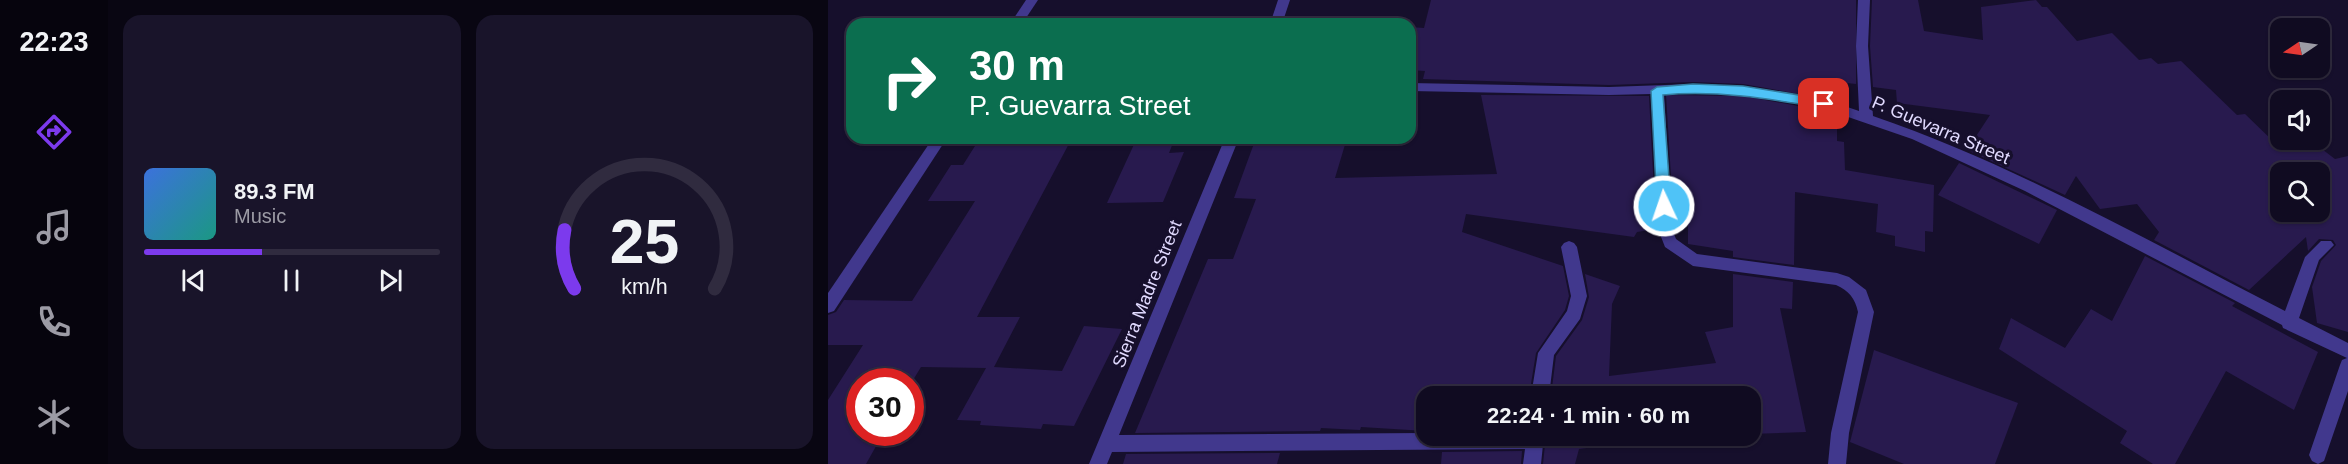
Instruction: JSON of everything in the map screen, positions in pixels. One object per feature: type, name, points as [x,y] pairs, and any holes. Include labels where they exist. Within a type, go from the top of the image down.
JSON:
[{"type":"street","points":[[1020,18],[1032,0]]},
{"type":"street","points":[[1278,18],[1284,0]]},
{"type":"street","points":[[1864,0],[1862,46],[1866,117]]},
{"type":"street","name":"P. Guevarra Street","points":[[1416,87],[1743,90],[1824,104],[1917,136],[2030,187],[2289,323],[2348,351]]},
{"type":"street","points":[[1657,91],[1665,229],[1670,243],[1693,260],[1837,279],[1853,285],[1862,295],[1866,312],[1839,433],[1837,464]]},
{"type":"street","points":[[828,306],[936,144]]},
{"type":"street","name":"Sierra Madre Street","points":[[1098,464],[1230,144]]},
{"type":"street","points":[[2289,323],[2313,257],[2326,245]]},
{"type":"street","points":[[1541,386],[1546,353],[1574,314],[1579,296],[1569,247]]},
{"type":"street","points":[[2318,455],[2348,365]]},
{"type":"street","points":[[1106,444],[1416,439]]},
{"type":"street","points":[[1532,464],[1533,446]]},
{"type":"building","points":[[1431,0],[1856,0],[1856,84],[1838,82],[1838,101],[1743,84],[1693,82],[1609,85],[1423,79],[1425,71],[1416,70],[1416,27],[1424,28]]},
{"type":"building","points":[[1872,0],[1918,0],[1924,31],[1983,40],[1981,7],[2036,0],[2042,7],[2047,7],[2077,41],[2112,33],[2139,60],[2151,58],[2158,64],[2181,61],[2237,115],[2245,114],[2270,138],[2270,150],[2323,150],[2335,159],[2348,156],[2348,332],[2317,323],[2312,287],[2321,261],[2336,245],[2333,240],[2319,239],[2308,251],[2306,237],[2249,290],[2154,240],[2159,232],[2137,204],[2100,209],[2076,176],[2065,195],[1967,150],[1990,115],[1897,103],[1896,90],[1873,87],[1870,46]]},
{"type":"building","points":[[1481,95],[1649,96],[1656,229],[1637,232],[1634,237],[1466,214],[1462,232],[1563,266],[1569,296],[1565,310],[1536,353],[1531,386],[1416,386],[1416,430],[1361,427],[1360,430],[1321,428],[1320,431],[1135,433],[1208,259],[1233,259],[1256,199],[1234,198],[1254,144],[1345,144],[1335,178],[1497,174]]},
{"type":"building","points":[[1666,95],[1743,96],[1821,110],[1837,116],[1837,141],[1844,142],[1845,170],[1934,185],[1933,232],[1925,231],[1925,252],[1895,246],[1895,236],[1876,232],[1878,204],[1795,192],[1794,265],[1733,257],[1733,251],[1688,244],[1688,223],[1674,226]]},
{"type":"building","points":[[976,144],[1069,144],[977,317],[1020,317],[994,367],[1062,371],[1084,326],[1122,329],[1074,426],[1043,424],[1041,429],[980,425],[981,421],[957,420],[986,368],[848,368],[863,345],[828,345],[828,315],[836,312],[844,300],[912,301],[975,201],[928,201],[951,165],[963,165]]},
{"type":"building","points":[[1134,144],[1173,144],[1169,153],[1184,152],[1163,202],[1107,203]]},
{"type":"building","points":[[1959,163],[2057,210],[2039,244],[1938,195]]},
{"type":"building","points":[[2145,256],[2235,303],[2232,306],[2318,352],[2294,410],[2226,371],[2175,464],[2153,464],[2120,443],[2127,431],[1999,349],[2011,318],[2065,348],[2091,309],[2112,321]]},
{"type":"building","points":[[1585,274],[1620,286],[1612,304],[1609,376],[1716,363],[1705,332],[1733,327],[1733,274],[1793,282],[1792,309],[1780,308],[1806,432],[1761,434],[1761,386],[1552,386],[1556,356],[1582,320],[1589,297]]},
{"type":"building","points":[[1874,350],[2018,403],[1995,464],[1904,464],[1850,442]]},
{"type":"building","points":[[846,372],[846,446],[876,446],[866,464],[828,464],[828,400]]},
{"type":"building","points":[[1545,446],[1602,446],[1579,449],[1575,464],[1543,464]]},
{"type":"building","points":[[1522,451],[1521,464],[1441,464],[1442,452]]},
{"type":"building","points":[[1280,453],[1277,464],[1123,464],[1126,454]]},
{"type":"route","points":[[1664,206],[1657,91],[1693,88],[1743,90],[1824,104]]}]
